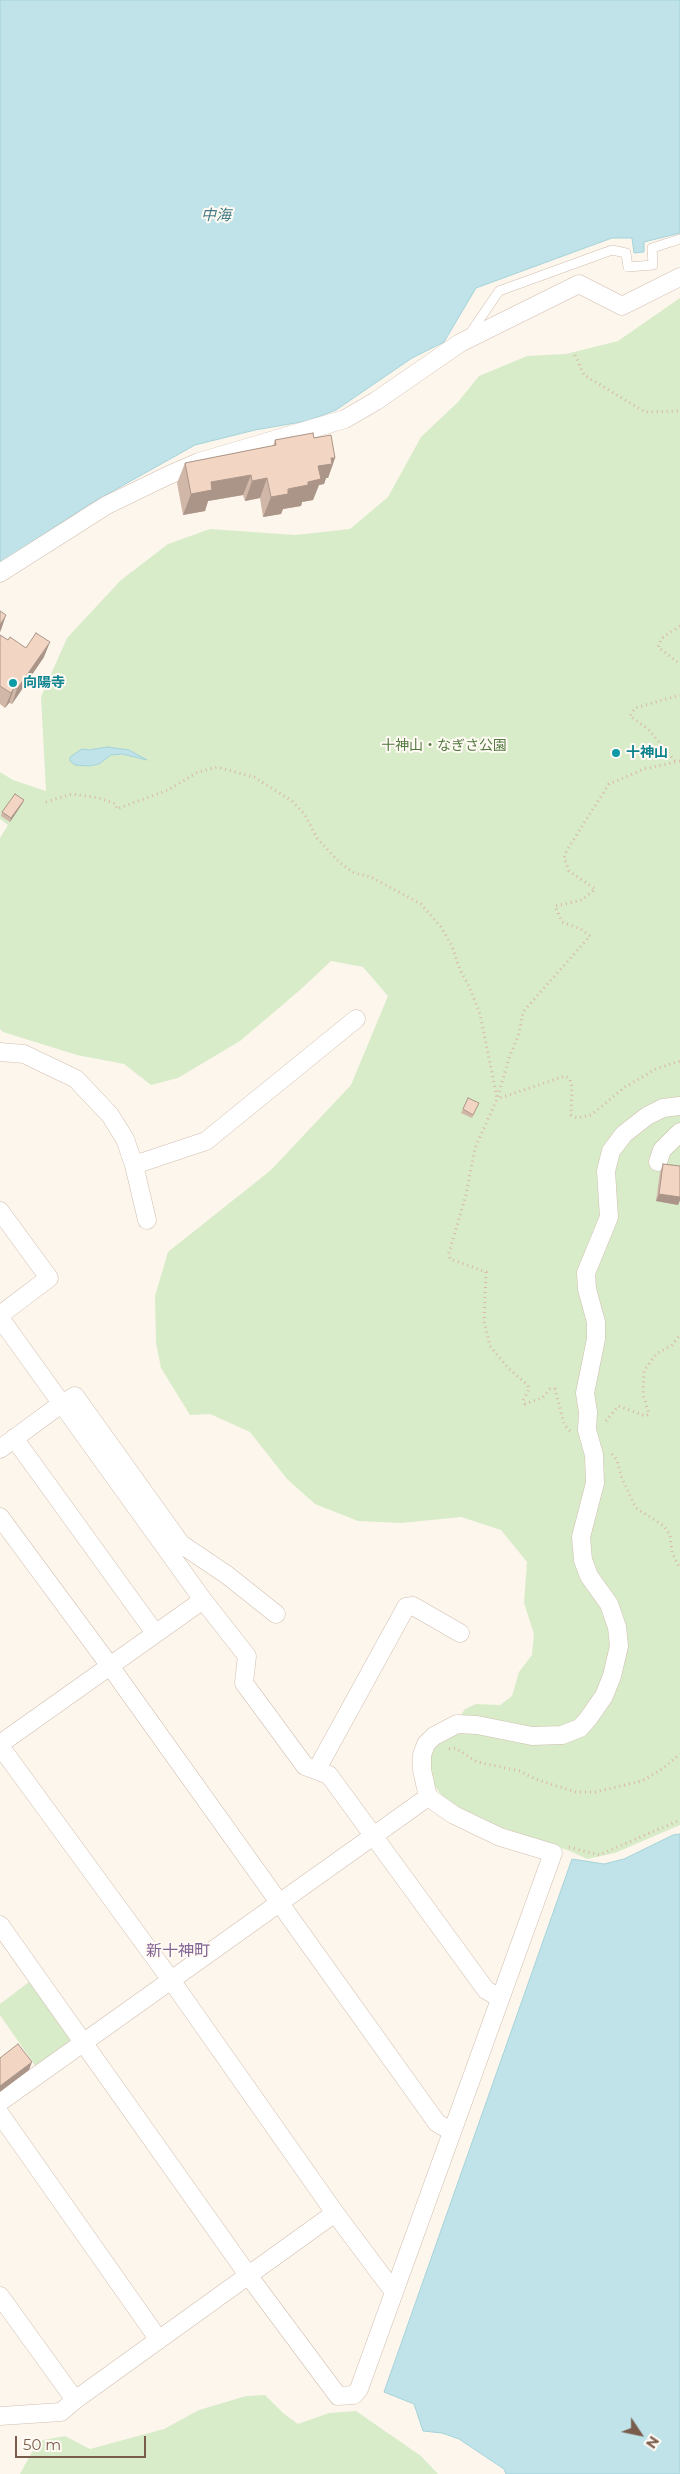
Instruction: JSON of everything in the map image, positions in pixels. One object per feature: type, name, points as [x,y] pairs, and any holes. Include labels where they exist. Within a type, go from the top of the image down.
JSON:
[{"type":"street","points":[[0,573],[106,505],[169,475],[199,462],[345,419],[376,402],[460,343],[579,284],[622,306],[680,278]]},
{"type":"street","points":[[134,1165],[206,1140],[356,1019]]},
{"type":"street","points":[[0,1052],[24,1054],[76,1079],[110,1115],[126,1139],[147,1220]]},
{"type":"street","points":[[0,1925],[248,2275],[338,2396],[354,2395],[359,2389],[450,2131],[552,1853],[500,1837],[454,1815],[428,1797],[422,1770],[422,1755],[426,1744],[434,1736],[457,1724],[477,1725],[532,1736],[572,1732],[588,1719],[604,1696],[612,1676],[619,1646],[617,1627],[609,1604],[588,1576],[583,1560],[581,1537],[595,1483],[594,1455],[587,1430],[588,1412],[585,1392],[596,1338],[596,1322],[587,1288],[586,1273],[609,1217],[606,1171],[611,1152],[624,1134],[647,1116],[663,1108],[680,1106]]},
{"type":"street","points":[[658,1162],[662,1150],[680,1132]]},
{"type":"street","points":[[1,1216],[49,1278],[0,1317],[203,1600],[247,1656],[244,1683],[305,1766],[329,1775],[486,1990],[500,1998]]},
{"type":"street","points":[[155,1634],[6,1439],[75,1396],[181,1544],[227,1575],[276,1614]]},
{"type":"street","points":[[0,1517],[110,1666],[278,1904],[437,2123],[450,2131]]},
{"type":"street","points":[[203,1600],[0,1745],[171,1980],[335,2213],[394,2292]]},
{"type":"street","points":[[317,1769],[406,1607],[413,1606],[460,1632]]},
{"type":"street","points":[[0,2102],[375,1837],[428,1797]]},
{"type":"street","points":[[0,2114],[159,2340]]},
{"type":"street","points":[[0,2416],[61,2412],[335,2213]]},
{"type":"street","points":[[0,2296],[75,2400]]},
{"type":"lane","points":[[460,343],[466,340],[499,291],[612,250],[626,253],[628,267],[653,265],[652,248],[680,239]]},
{"type":"path","points":[[575,355],[584,375],[645,412],[680,411]]},
{"type":"path","points":[[680,626],[662,638],[658,647],[680,664]]},
{"type":"path","points":[[680,695],[635,708],[630,716],[648,728],[678,761],[627,774],[609,784],[567,850],[564,858],[569,871],[595,889],[582,900],[555,906],[562,922],[581,929],[590,936],[523,1012],[519,1034],[498,1097],[475,1148],[466,1195],[449,1252],[450,1259],[486,1272],[484,1321],[490,1346],[508,1368],[528,1385],[529,1389],[523,1401],[525,1404],[542,1398],[550,1389],[555,1389],[564,1424],[583,1442],[591,1441],[601,1444],[617,1460],[622,1479],[636,1508],[664,1526],[670,1535],[672,1553],[680,1568]]},
{"type":"path","points":[[46,802],[72,794],[99,798],[116,804],[117,809],[168,790],[198,772],[217,767],[254,776],[292,801],[305,815],[317,838],[339,862],[354,873],[371,877],[421,904],[441,927],[452,946],[460,970],[469,986],[480,1014],[498,1097]]},
{"type":"path","points":[[498,1097],[500,1098],[565,1076],[570,1079],[572,1088],[571,1115],[577,1118],[591,1115],[626,1087],[656,1068],[680,1061]]},
{"type":"path","points":[[591,1441],[618,1406],[646,1416],[649,1414],[642,1394],[644,1371],[656,1354],[672,1345],[680,1336]]},
{"type":"path","points":[[447,1749],[456,1748],[477,1762],[520,1771],[535,1779],[576,1792],[595,1792],[642,1781],[662,1769],[680,1754]]},
{"type":"path","points":[[552,1853],[564,1846],[599,1855],[680,1820]]},
{"type":"green space","name":"十神山・なぎさ公園","points":[[680,298],[680,1825],[615,1853],[587,1859],[570,1851],[474,1818],[445,1799],[428,1778],[427,1756],[444,1739],[465,1709],[476,1704],[500,1705],[512,1696],[519,1672],[532,1655],[534,1634],[524,1603],[527,1562],[501,1530],[461,1517],[401,1523],[358,1521],[315,1504],[287,1479],[250,1432],[210,1414],[190,1415],[161,1368],[156,1343],[155,1296],[168,1252],[271,1170],[351,1085],[388,996],[363,967],[331,961],[240,1041],[178,1078],[151,1085],[124,1064],[77,1055],[3,1032],[0,1029],[0,838],[8,825],[0,819],[0,772],[13,780],[46,791],[41,697],[67,638],[121,580],[168,544],[210,529],[295,535],[350,529],[388,497],[421,437],[458,402],[479,376],[527,356],[566,354],[618,341]]},
{"type":"green space","points":[[29,1982],[70,2039],[69,2044],[36,2067],[0,2015],[0,2004]]},
{"type":"green space","points":[[265,2395],[283,2413],[298,2424],[329,2413],[356,2411],[421,2456],[438,2474],[20,2474],[38,2441],[65,2436],[90,2449],[164,2429],[199,2410],[246,2396]]},
{"type":"water","name":"中海","points":[[0,0],[680,0],[680,233],[644,242],[644,252],[634,253],[632,238],[612,238],[476,288],[444,342],[412,358],[336,410],[307,421],[255,430],[195,445],[88,505],[0,563]]},
{"type":"water","points":[[107,747],[129,750],[147,760],[122,754],[111,755],[99,764],[89,766],[75,765],[70,761],[70,757],[82,749],[89,750]]},
{"type":"water","points":[[680,1834],[680,2474],[506,2474],[504,2469],[459,2439],[442,2433],[423,2431],[414,2404],[384,2392],[572,1859],[604,1864],[624,1859],[673,1835]]},
{"type":"building","points":[[313,433],[314,438],[331,435],[335,458],[331,458],[332,464],[318,466],[321,479],[308,482],[308,485],[288,489],[288,494],[271,497],[267,478],[252,481],[251,475],[211,482],[212,490],[191,494],[185,463],[276,445],[275,440]]},
{"type":"building","points":[[0,611],[6,615],[0,625]]},
{"type":"building","points":[[36,633],[50,642],[17,689],[14,688],[11,693],[0,686],[0,635],[8,640],[10,637],[26,648]]},
{"type":"building","points":[[15,794],[24,800],[11,818],[2,812]]},
{"type":"building","points":[[468,1098],[479,1103],[473,1115],[463,1109]]},
{"type":"building","points":[[663,1164],[680,1166],[680,1197],[659,1194]]},
{"type":"building","points":[[18,2044],[32,2062],[0,2086],[0,2058]]},
{"type":"place","name":"向陽寺","points":[[13,683]]},
{"type":"place","name":"十神山","points":[[616,753]]},
{"type":"district","name":"新十神町","points":[[178,1951]]}]
